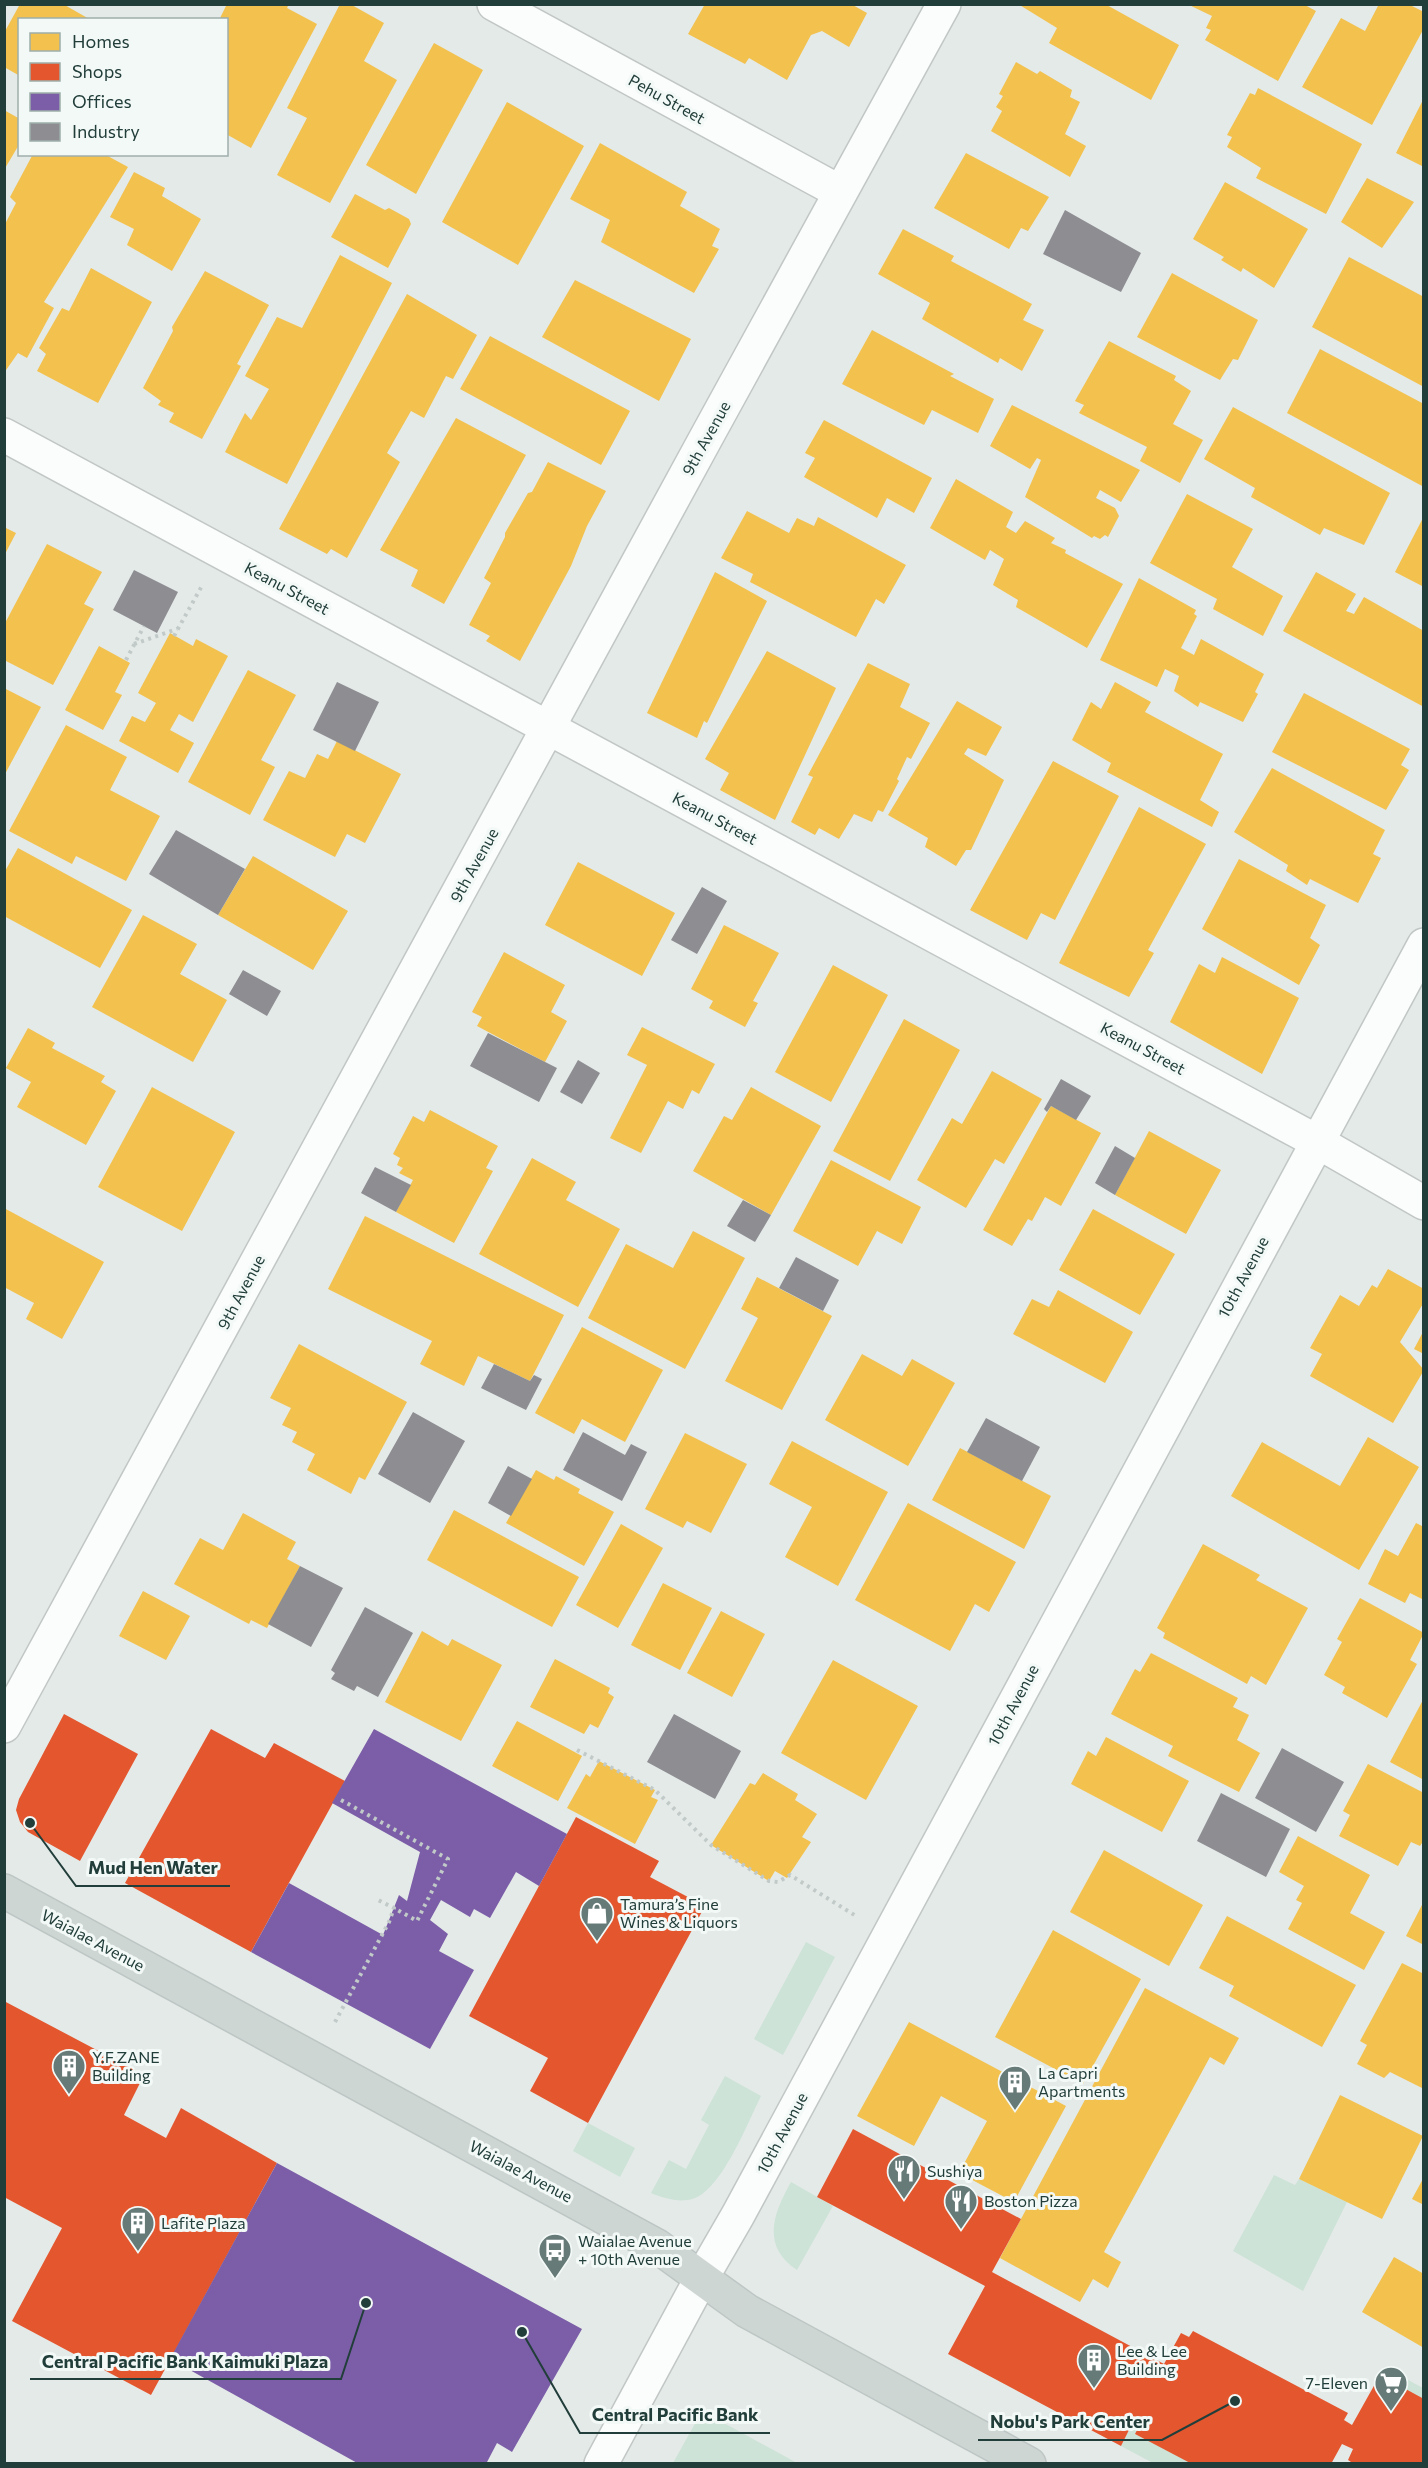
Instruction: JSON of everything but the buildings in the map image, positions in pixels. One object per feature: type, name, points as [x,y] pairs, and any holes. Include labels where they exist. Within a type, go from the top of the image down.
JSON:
[{"type":"main road","name":"Waialae Avenue","points":[[4,1892],[657,2246],[747,2311],[1029,2463]]},
{"type":"street","name":"Pehu Street","points":[[494,4],[840,192]]},
{"type":"street","name":"9th Avenue","points":[[4,1726],[944,4]]},
{"type":"street","name":"Keanu Street","points":[[4,435],[1316,1141],[1424,1203]]},
{"type":"street","name":"10th Avenue","points":[[601,2463],[776,2145],[1316,1141],[1424,945]]},
{"type":"path","points":[[174,636],[205,580]]},
{"type":"path","points":[[126,660],[144,626]]},
{"type":"path","points":[[134,644],[178,629]]},
{"type":"path","points":[[577,1750],[655,1790],[711,1845],[769,1881],[778,1882],[790,1875],[856,1917]]},
{"type":"path","points":[[341,1800],[448,1859],[417,1921],[378,1900]]},
{"type":"path","points":[[335,2022],[383,1935],[394,1908]]},
{"type":"green space","points":[[806,1942],[835,1957],[783,2055],[754,2039]]},
{"type":"green space","points":[[725,2076],[761,2096],[723,2170],[703,2194],[692,2199],[676,2200],[651,2193],[669,2160],[686,2169],[709,2125],[701,2120]]},
{"type":"green space","points":[[588,2123],[635,2148],[620,2177],[573,2151]]},
{"type":"green space","points":[[1274,2175],[1295,2185],[1299,2179],[1347,2202],[1303,2291],[1233,2251]]},
{"type":"green space","points":[[791,2182],[833,2206],[797,2270],[778,2251],[774,2229],[779,2206]]},
{"type":"green space","points":[[1384,2367],[1423,2388],[1423,2399],[1380,2375]]},
{"type":"green space","points":[[702,2411],[797,2463],[673,2463]]},
{"type":"green space","points":[[1133,2422],[1139,2426],[1135,2434],[1192,2463],[1153,2463],[1121,2446]]},
{"type":"place","name":"Mud Hen Water","points":[[30,1823]]},
{"type":"place","name":"Tamura’s Fine Wines & Liquors","points":[[597,1942]]},
{"type":"place","name":"Y.F.ZANE Building","points":[[69,2095]]},
{"type":"place","name":"La Capri Apartments","points":[[1015,2111]]},
{"type":"place","name":"Sushiya","points":[[904,2200]]},
{"type":"place","name":"Boston Pizza","points":[[961,2230]]},
{"type":"place","name":"Lafite Plaza","points":[[138,2252]]},
{"type":"place","name":"Waialae Avenue + 10th Avenue","points":[[555,2279]]},
{"type":"place","name":"Central Pacific Bank Kaimuki Plaza","points":[[366,2303]]},
{"type":"place","name":"Central Pacific Bank","points":[[522,2332]]},
{"type":"place","name":"Lee & Lee Building","points":[[1094,2389]]},
{"type":"place","name":"Nobu's Park Center","points":[[1235,2401]]},
{"type":"place","name":"7-Eleven","points":[[1391,2412]]}]
